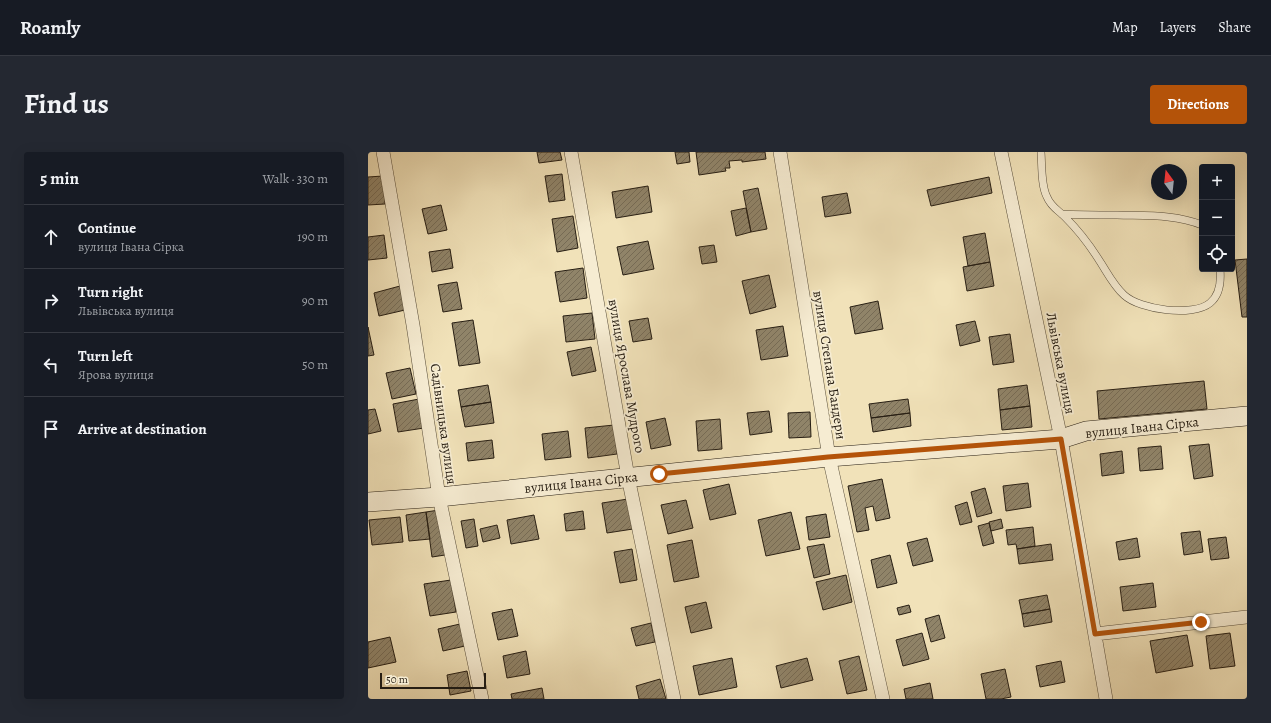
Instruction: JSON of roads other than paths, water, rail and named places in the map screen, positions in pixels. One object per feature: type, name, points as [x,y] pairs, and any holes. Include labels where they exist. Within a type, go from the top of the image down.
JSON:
[{"type":"street","name":"Садівницька вулиця","points":[[383,152],[413,325],[439,497],[482,699]]},
{"type":"street","name":"вулиця Ярослава Мудрого","points":[[571,152],[628,477],[674,699]]},
{"type":"street","name":"вулиця Степана Бандери","points":[[780,152],[828,457],[883,699]]},
{"type":"street","name":"Львівська вулиця","points":[[1001,152],[1061,439],[1106,699]]},
{"type":"street","name":"вулиця Івана Сірка","points":[[368,502],[439,497],[828,457],[1061,439],[1086,431],[1247,416]]},
{"type":"street","points":[[1095,634],[1247,617]]},
{"type":"lane","points":[[1041,152],[1045,195],[1050,205],[1062,214],[1080,232],[1115,285],[1133,302],[1169,310],[1188,311],[1202,308],[1212,302],[1217,294],[1220,284],[1220,272]]},
{"type":"lane","points":[[1062,214],[1155,216],[1192,221],[1199,224]]}]
